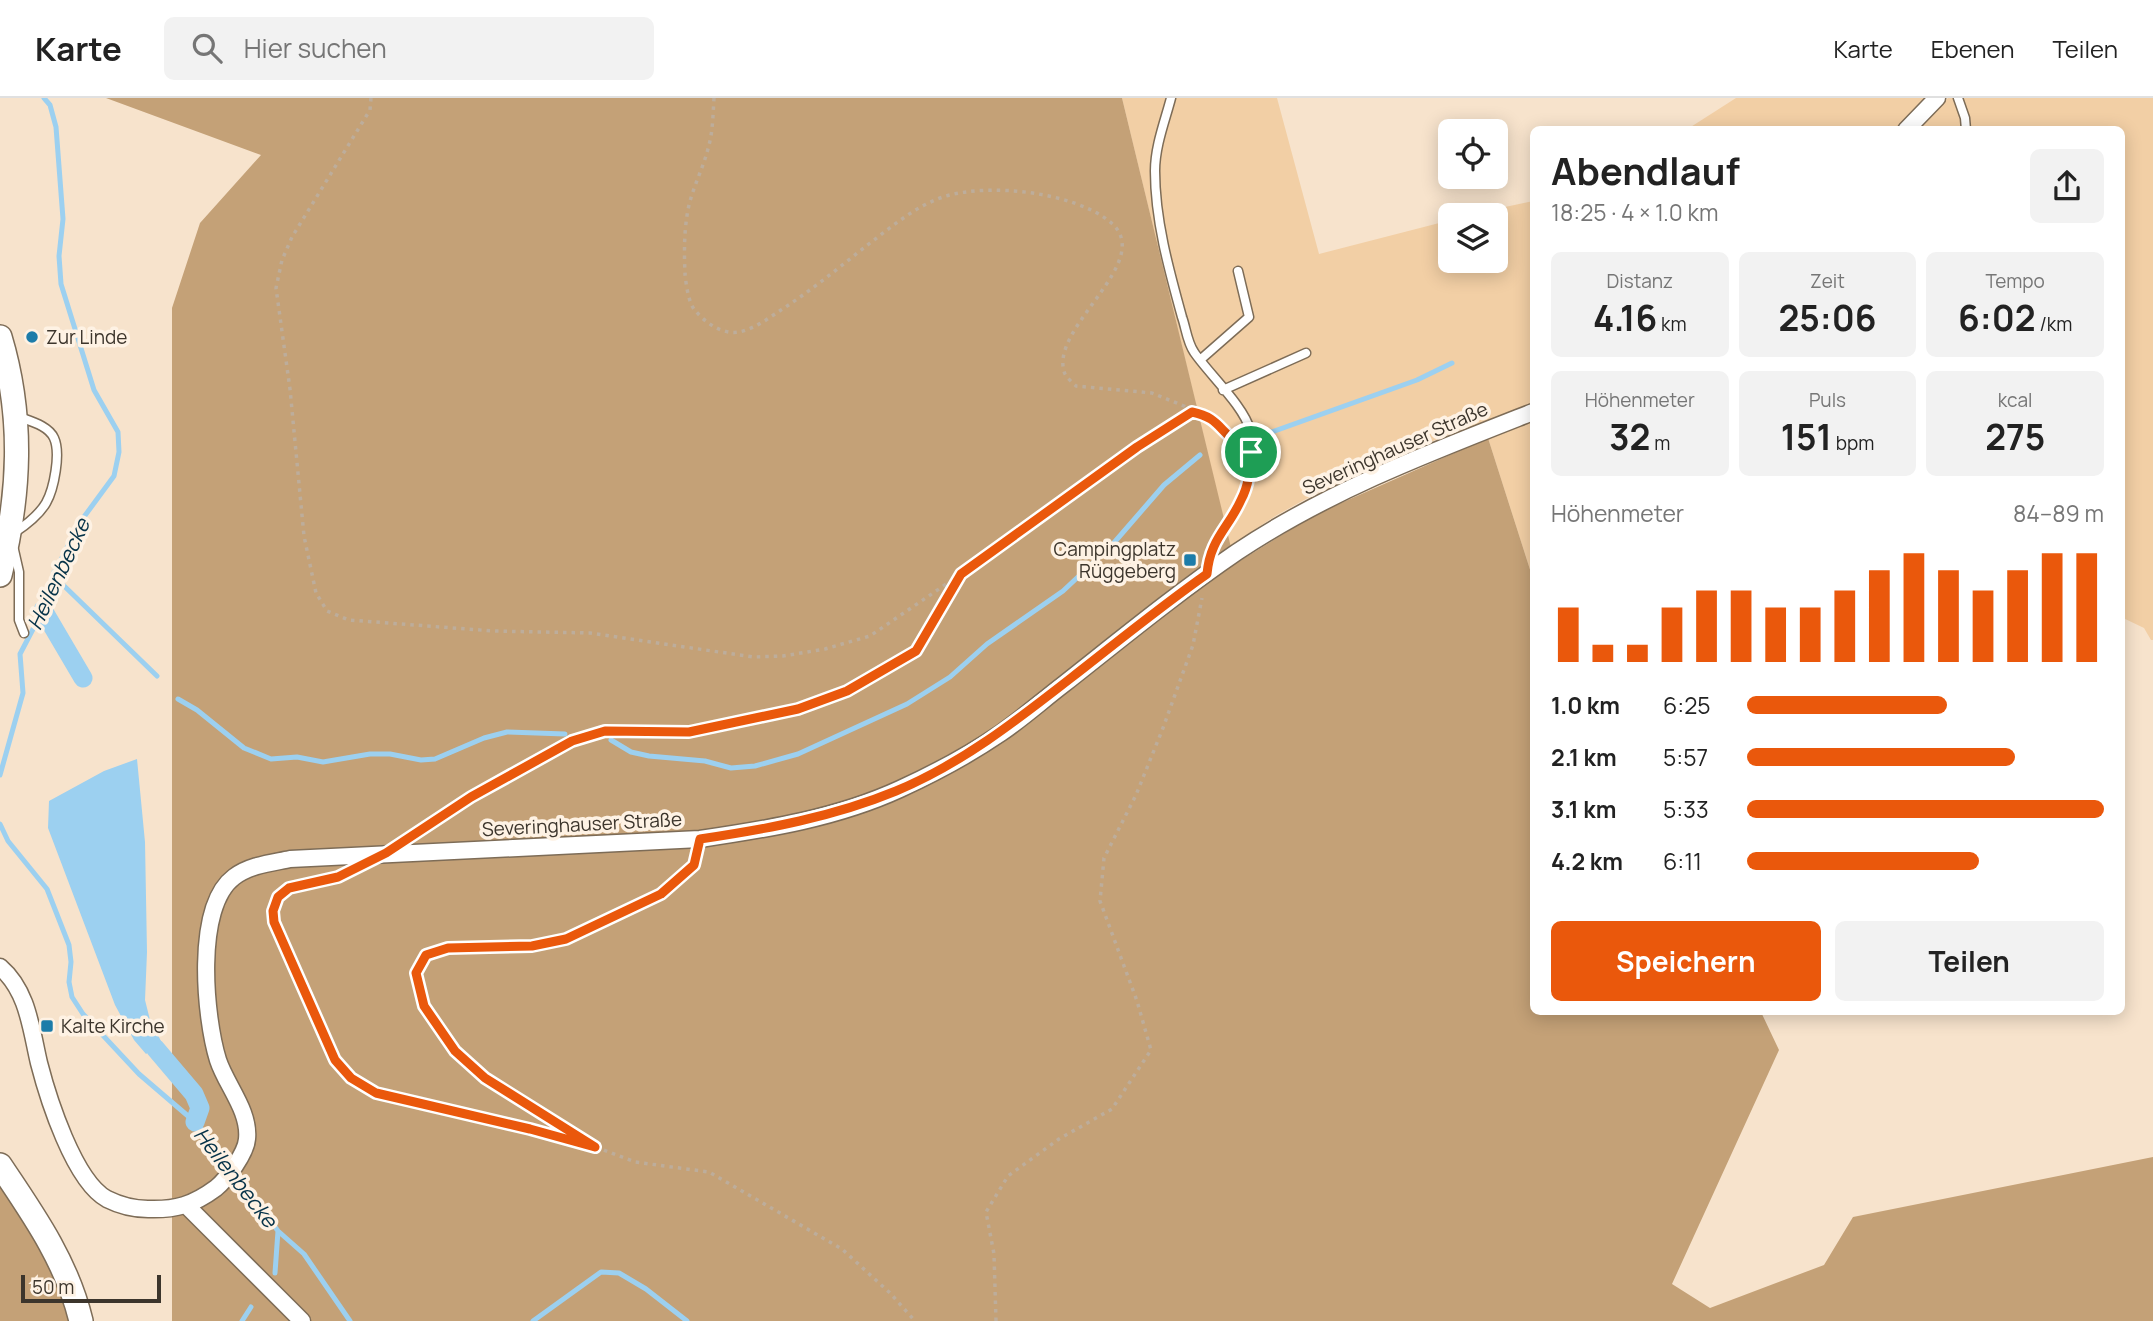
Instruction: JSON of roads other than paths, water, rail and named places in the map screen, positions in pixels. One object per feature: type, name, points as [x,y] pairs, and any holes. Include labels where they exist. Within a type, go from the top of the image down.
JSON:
[{"type":"main road","points":[[0,337],[13,388],[17,476],[10,535],[0,575]]},
{"type":"main road","points":[[0,1165],[57,1254],[76,1300],[80,1321]]},
{"type":"street","points":[[1910,126],[1937,98]]},
{"type":"street","name":"Severinghauser Straße","points":[[0,967],[12,977],[24,1000],[53,1108],[65,1140],[88,1182],[106,1198],[136,1209],[187,1206],[219,1186],[242,1155],[247,1139],[240,1107],[219,1062],[209,1023],[206,975],[208,934],[218,897],[232,878],[246,870],[289,859],[700,839],[767,829],[838,812],[897,790],[943,768],[1002,733],[1207,574],[1313,506],[1401,464],[1530,413]]},
{"type":"street","points":[[187,1206],[302,1321]]},
{"type":"lane","points":[[1171,98],[1157,150],[1157,208],[1189,345],[1236,405],[1250,430],[1248,482],[1240,503],[1217,538],[1208,558],[1207,574]]},
{"type":"lane","points":[[1958,98],[1966,126]]},
{"type":"lane","points":[[1200,360],[1249,317],[1238,271]]},
{"type":"lane","points":[[1223,390],[1306,353]]},
{"type":"lane","points":[[16,416],[43,427],[54,437],[57,457],[55,478],[47,502],[29,522],[10,535],[19,572],[19,620],[24,633]]},
{"type":"water","points":[[137,759],[145,842],[145,1000],[150,1020],[162,1043],[146,1054],[134,1040],[115,1005],[48,828],[49,801],[104,771]]},
{"type":"waterway","name":"Heilenbecke","points":[[0,775],[23,693],[20,654],[43,610],[52,578],[78,525],[114,476],[119,452],[118,432],[94,390],[61,284],[59,256],[63,219],[56,127],[50,105],[44,98]]},
{"type":"waterway","points":[[1266,434],[1417,380],[1452,363]]},
{"type":"waterway","points":[[611,740],[631,752],[649,756],[705,761],[731,768],[755,766],[798,754],[907,704],[950,677],[987,644],[1063,591],[1112,545],[1164,485],[1200,455]]},
{"type":"waterway","points":[[54,572],[59,581],[157,676]]},
{"type":"waterway","points":[[43,610],[83,678]]},
{"type":"waterway","points":[[178,699],[197,710],[244,748],[271,759],[297,757],[323,762],[370,754],[435,759],[484,738],[507,732],[565,734]]},
{"type":"waterway","name":"Heilenbecke","points":[[0,824],[8,841],[47,889],[69,945],[69,982],[72,997],[83,1014],[139,1074],[195,1122],[213,1142],[278,1231],[304,1254],[350,1321]]},
{"type":"waterway","points":[[155,1048],[194,1094],[200,1108],[195,1122]]},
{"type":"waterway","points":[[275,1273],[278,1231]]},
{"type":"waterway","name":"Heilenbecke","points":[[533,1321],[601,1272],[619,1273],[646,1289],[687,1321]]},
{"type":"waterway","points":[[242,1321],[251,1307]]},
{"type":"place","name":"Zur Linde","points":[[32,337]]},
{"type":"place","name":"Campingplatz Rüggeberg","points":[[1190,560]]},
{"type":"place","name":"Kalte Kirche","points":[[47,1026]]}]
